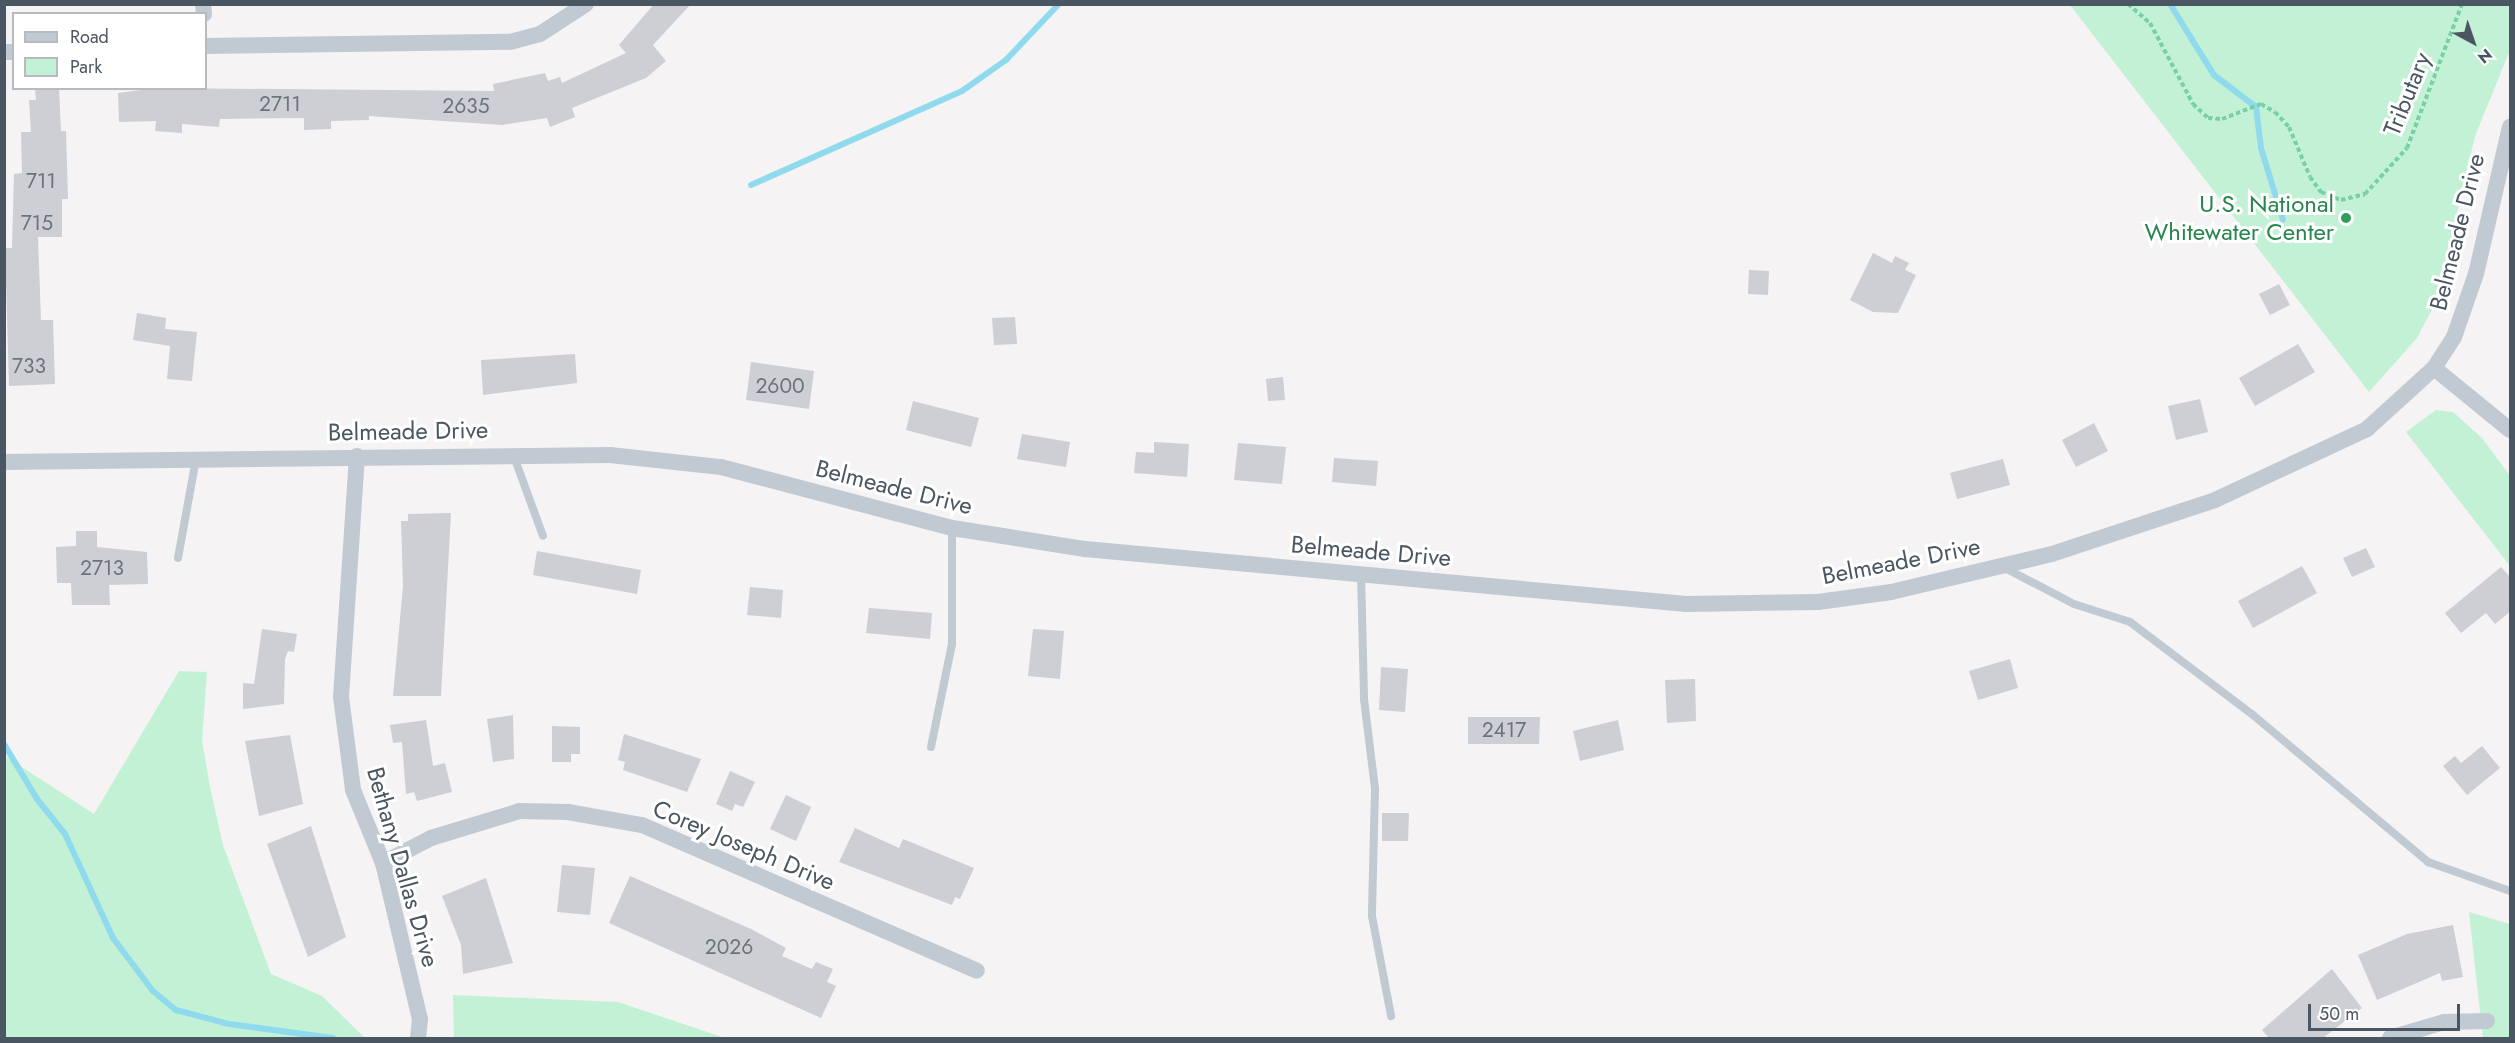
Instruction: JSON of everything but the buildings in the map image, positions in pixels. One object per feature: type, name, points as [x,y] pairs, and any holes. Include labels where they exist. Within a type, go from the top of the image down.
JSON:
[{"type":"street","points":[[207,45],[510,42],[540,34],[586,4]]},
{"type":"street","name":"Belmeade Drive","points":[[4,462],[513,453],[610,455],[721,467],[951,528],[1085,549],[1686,604],[1818,602],[1892,592],[2003,566],[2215,500],[2325,452],[2393,409],[2434,368],[2465,311],[2511,127]]},
{"type":"street","points":[[2434,368],[2511,430]]},
{"type":"street","name":"Bethany Dallas Drive","points":[[357,456],[340,697],[353,790],[382,863],[420,1019],[418,1038]]},
{"type":"street","name":"Corey Joseph Drive","points":[[382,863],[431,838],[520,811],[568,812],[642,825],[977,971]]},
{"type":"street","points":[[2390,1038],[2444,1022],[2487,1021]]},
{"type":"lane","points":[[513,453],[543,536]]},
{"type":"lane","points":[[178,558],[196,458]]},
{"type":"lane","points":[[931,747],[952,644],[951,528]]},
{"type":"lane","points":[[2003,566],[2074,604],[2130,622],[2253,715],[2428,862],[2511,891]]},
{"type":"lane","points":[[1361,574],[1364,699],[1375,789],[1372,916],[1391,1016]]},
{"type":"path","name":"Tributary","points":[[2128,4],[2150,23],[2193,104],[2208,118],[2222,119],[2261,105],[2275,112],[2289,126],[2310,177],[2321,192],[2341,200],[2365,194],[2407,148],[2462,4]]},
{"type":"green space","name":"U.S. National Whitewater Center","points":[[2070,5],[2510,5],[2510,50],[2475,136],[2437,300],[2417,338],[2369,392]]},
{"type":"green space","points":[[2436,410],[2453,412],[2482,438],[2510,476],[2510,566],[2406,432]]},
{"type":"green space","points":[[179,671],[207,672],[202,740],[210,787],[223,845],[271,974],[322,996],[365,1038],[5,1038],[5,756],[94,814]]},
{"type":"green space","points":[[2469,912],[2510,924],[2510,1038],[2483,1038]]},
{"type":"green space","points":[[453,995],[618,1002],[725,1038],[454,1038]]},
{"type":"waterway","points":[[751,185],[962,91],[1006,60],[1059,4]]},
{"type":"waterway","points":[[2170,4],[2214,75],[2256,107],[2261,148],[2283,220]]},
{"type":"waterway","points":[[4,744],[37,799],[65,834],[113,938],[153,991],[176,1010],[229,1024],[333,1038]]},
{"type":"place","name":"U.S. National Whitewater Center","points":[[2346,218]]}]
